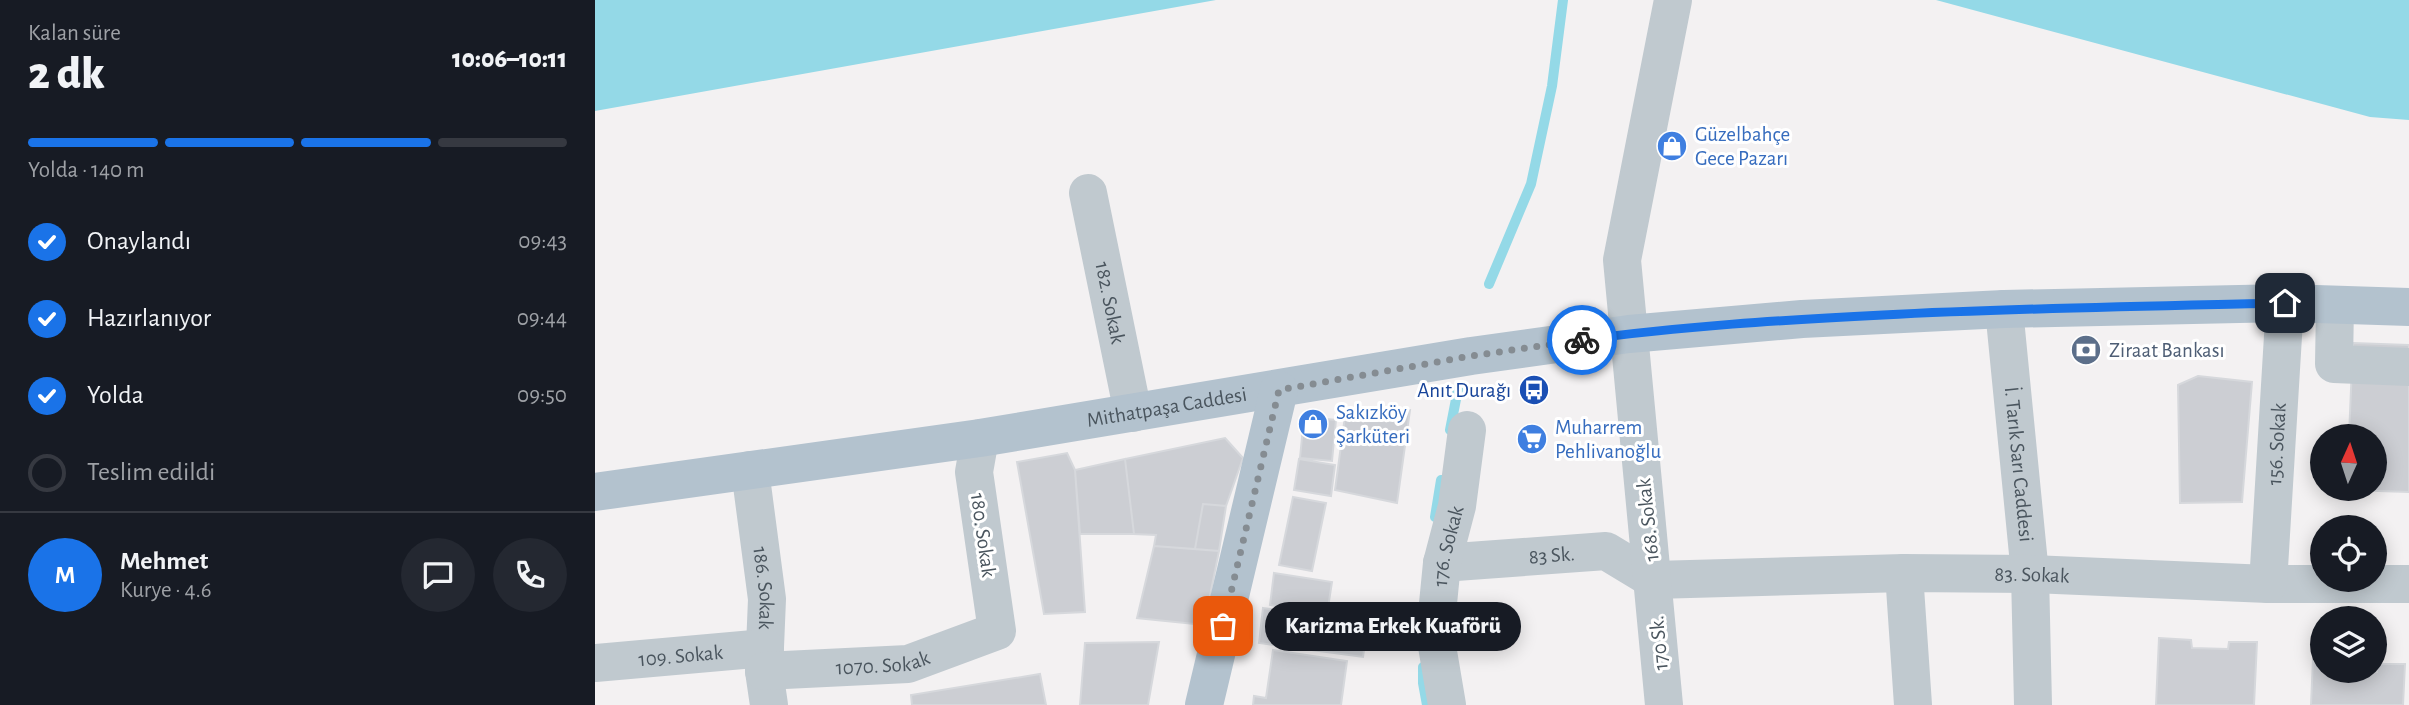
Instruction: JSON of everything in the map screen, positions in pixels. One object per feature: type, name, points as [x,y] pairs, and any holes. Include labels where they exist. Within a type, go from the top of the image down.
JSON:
[{"type":"main road","name":"Mithatpaşa Caddesi","points":[[595,492],[980,438],[1471,356],[1629,334],[1801,319],[2004,309],[2285,303],[2409,307]]},
{"type":"main road","points":[[1205,705],[1279,390]]},
{"type":"street","name":"168. Sokak","points":[[1654,580],[1622,260],[1673,0]]},
{"type":"street","name":"182. Sokak","points":[[1088,193],[1133,413]]},
{"type":"street","name":"156. Sokak","points":[[2268,584],[2285,303]]},
{"type":"street","points":[[2335,305],[2334,365],[2409,368]]},
{"type":"street","name":"İ. Tarık Sarı Caddesi","points":[[2004,309],[2030,574],[2033,705]]},
{"type":"street","name":"176. Sokak","points":[[1447,705],[1435,634],[1442,563],[1457,506],[1468,430]]},
{"type":"street","name":"180. Sokak","points":[[980,438],[974,472],[997,631]]},
{"type":"street","name":"186. Sokak","points":[[750,470],[767,599],[766,675]]},
{"type":"street","name":"83 Sk.","points":[[1442,563],[1606,551],[1654,580]]},
{"type":"street","points":[[1904,573],[1913,705]]},
{"type":"street","name":"83. Sokak","points":[[1654,580],[1904,573],[2030,574],[2268,584],[2409,584]]},
{"type":"street","name":"170 Sk.","points":[[1654,580],[1664,705]]},
{"type":"street","name":"1070. Sokak","points":[[766,675],[908,664],[997,631]]},
{"type":"street","name":"109. Sokak","points":[[595,663],[766,675]]},
{"type":"water","points":[[595,0],[1216,0],[595,111]]},
{"type":"water","points":[[1936,0],[2409,0],[2409,120],[2370,117]]},
{"type":"building","points":[[2353,343],[2409,345],[2409,492],[2387,491],[2387,424],[2350,424]]},
{"type":"building","points":[[2198,376],[2252,382],[2242,502],[2180,503],[2178,385]]},
{"type":"building","points":[[1410,410],[1397,503],[1335,490],[1345,416]]},
{"type":"building","points":[[1304,417],[1336,420],[1332,461],[1300,458]]},
{"type":"building","points":[[1225,438],[1243,458],[1226,506],[1203,504],[1195,549],[1154,546],[1156,535],[1134,534],[1125,459]]},
{"type":"building","points":[[1067,453],[1075,470],[1085,612],[1044,614],[1017,462]]},
{"type":"building","points":[[1125,459],[1134,534],[1080,534],[1075,470]]},
{"type":"building","points":[[1299,459],[1335,465],[1331,496],[1294,490]]},
{"type":"building","points":[[1293,497],[1326,503],[1312,571],[1279,565]]},
{"type":"building","points":[[1203,504],[1226,506],[1219,551],[1195,549]]},
{"type":"building","points":[[1154,546],[1219,551],[1204,625],[1137,618]]},
{"type":"building","points":[[1274,573],[1332,582],[1327,614],[1270,605]]},
{"type":"building","points":[[1263,608],[1368,622],[1363,657],[1259,643]]},
{"type":"building","points":[[2159,638],[2191,640],[2192,648],[2228,649],[2229,642],[2257,642],[2254,705],[2156,705]]},
{"type":"building","points":[[1159,642],[1148,705],[1080,705],[1085,643]]},
{"type":"building","points":[[1273,650],[1347,661],[1341,705],[1253,705],[1254,696],[1266,698]]},
{"type":"building","points":[[2387,664],[2405,664],[2403,705],[2311,705],[2312,683],[2387,683]]},
{"type":"building","points":[[1040,674],[1046,705],[912,705],[911,695]]},
{"type":"waterway","points":[[1489,284],[1531,184],[1552,86],[1563,0]]},
{"type":"waterway","points":[[1450,430],[1458,389]]},
{"type":"waterway","points":[[1435,517],[1441,480]]},
{"type":"waterway","points":[[1423,667],[1427,705]]},
{"type":"way so far","points":[[1223,626],[1279,390],[1471,356],[1582,340]]},
{"type":"place","name":"Güzelbahçe Gece Pazarı","points":[[1672,146]]},
{"type":"place","name":"Ziraat Bankası","points":[[2086,350]]},
{"type":"place","name":"Anıt Durağı","points":[[1534,390]]},
{"type":"place","name":"Sakızköy Şarküteri","points":[[1313,424]]},
{"type":"place","name":"Muharrem Pehlivanoğlu","points":[[1532,439]]},
{"type":"place","name":"Karizma Erkek Kuaförü","points":[[1223,626]]},
{"type":"route","points":[[1582,340],[1801,319],[2004,309],[2285,303]]}]
